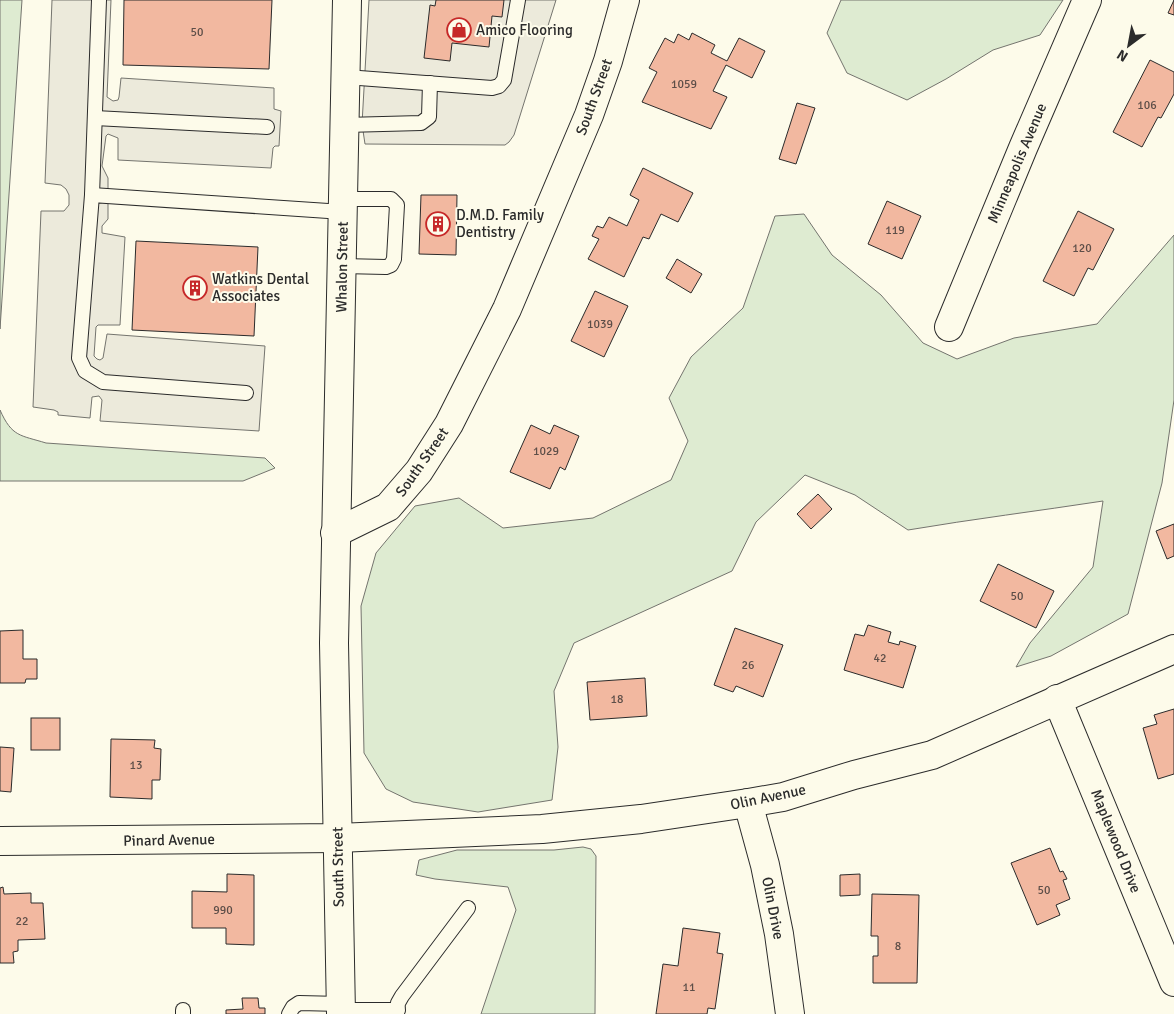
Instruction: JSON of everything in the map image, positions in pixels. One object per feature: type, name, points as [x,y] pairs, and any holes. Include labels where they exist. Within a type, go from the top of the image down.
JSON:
[{"type":"street","name":"Whalon Street","points":[[335,533],[347,0]]},
{"type":"street","name":"South Street","points":[[341,1009],[334,643],[335,533],[388,507],[419,471],[449,424],[507,309],[579,140],[599,88],[625,0]]},
{"type":"street","name":"Minneapolis Avenue","points":[[950,327],[1019,157],[1087,0]]},
{"type":"street","name":"Olin Avenue","points":[[338,838],[542,829],[641,819],[783,797],[932,754],[1174,648]]},
{"type":"street","name":"Maplewood Drive","points":[[1057,699],[1174,982]]},
{"type":"street","name":"Olin Drive","points":[[748,803],[767,875],[779,934],[790,1014]]},
{"type":"street","name":"Pinard Avenue","points":[[0,841],[338,838]]},
{"type":"lane","points":[[99,0],[92,195],[79,358],[85,371],[102,382],[246,393]]},
{"type":"lane","points":[[346,77],[492,88],[499,86],[504,80],[518,0]]},
{"type":"lane","points":[[345,125],[421,123],[426,121],[429,117],[430,83]]},
{"type":"lane","points":[[95,118],[267,127]]},
{"type":"lane","points":[[92,195],[343,206],[391,199],[397,205],[394,260],[391,265],[386,267],[342,266]]},
{"type":"lane","points":[[289,1014],[293,1006],[299,1003],[341,1009],[397,1012],[398,1003],[402,996],[468,908]]},
{"type":"green space","points":[[0,0],[22,0],[0,329]]},
{"type":"green space","points":[[841,0],[1063,0],[1040,35],[993,50],[907,100],[847,73],[827,33]]},
{"type":"green space","points":[[804,214],[832,255],[881,295],[923,343],[957,359],[1014,338],[1097,324],[1174,235],[1174,400],[1162,483],[1128,614],[1051,656],[1016,667],[1030,643],[1093,567],[1103,501],[908,530],[855,495],[805,475],[756,522],[732,571],[574,643],[554,691],[558,747],[552,800],[478,812],[413,802],[386,789],[364,753],[361,606],[376,553],[415,506],[459,498],[503,528],[593,518],[671,480],[688,441],[669,398],[691,357],[743,308],[775,216]]},
{"type":"green space","points":[[0,410],[4,419],[18,434],[46,443],[265,458],[275,468],[243,481],[0,481]]},
{"type":"green space","points":[[583,847],[591,849],[596,856],[595,1014],[481,1014],[516,910],[508,887],[435,879],[416,875],[419,860],[457,850],[554,850]]},
{"type":"shaded area","points":[[52,0],[111,0],[107,97],[113,101],[118,100],[121,78],[274,88],[274,109],[281,111],[279,146],[273,148],[271,168],[118,160],[118,138],[108,134],[106,136],[102,166],[108,178],[108,219],[102,226],[102,233],[125,237],[120,325],[98,325],[96,327],[94,356],[100,360],[103,358],[107,334],[265,346],[259,431],[100,421],[102,400],[99,396],[92,397],[90,418],[58,415],[58,412],[54,410],[33,407],[41,211],[64,211],[69,205],[69,195],[66,189],[61,185],[45,183]]},
{"type":"shaded area","points":[[369,0],[556,0],[514,135],[509,142],[505,145],[365,144],[362,124]]},
{"type":"building","points":[[124,0],[272,0],[269,69],[123,65]]},
{"type":"building","name":"Amico Flooring","points":[[436,0],[504,0],[502,17],[492,16],[489,47],[452,43],[450,61],[424,58],[430,5],[435,6]]},
{"type":"building","points":[[1174,0],[1174,15],[1168,13]]},
{"type":"building","points":[[692,33],[715,45],[711,53],[727,61],[739,38],[765,51],[752,78],[726,65],[713,91],[727,97],[711,129],[642,102],[657,72],[649,68],[665,38],[674,43],[678,34],[689,40]]},
{"type":"building","points":[[1150,60],[1174,72],[1174,94],[1161,118],[1158,117],[1142,147],[1113,132]]},
{"type":"building","points":[[797,103],[815,108],[796,164],[779,159]]},
{"type":"building","points":[[643,168],[693,193],[678,222],[661,214],[649,239],[643,237],[624,277],[588,259],[599,239],[592,236],[597,226],[603,228],[609,217],[627,226],[639,200],[630,195]]},
{"type":"building","name":"D.M.D. Family Dentistry","points":[[421,195],[457,195],[456,255],[419,254]]},
{"type":"building","points":[[887,201],[921,216],[902,259],[868,244]]},
{"type":"building","points":[[1078,211],[1114,229],[1093,270],[1088,268],[1074,296],[1043,281]]},
{"type":"building","name":"Watkins Dental Associates","points":[[136,241],[258,247],[254,336],[132,330]]},
{"type":"building","points":[[677,259],[702,274],[691,293],[666,278]]},
{"type":"building","points":[[595,291],[628,306],[604,357],[571,341]]},
{"type":"building","points":[[531,425],[550,434],[554,425],[579,436],[565,470],[560,467],[550,489],[510,472]]},
{"type":"building","points":[[818,494],[832,509],[811,529],[797,514]]},
{"type":"building","points":[[1174,524],[1174,556],[1167,559],[1156,531]]},
{"type":"building","points":[[998,564],[1054,591],[1036,628],[980,601]]},
{"type":"building","points":[[868,625],[891,632],[888,642],[899,645],[900,641],[916,646],[903,688],[844,670],[855,634],[864,636]]},
{"type":"building","points":[[735,628],[783,645],[763,697],[736,686],[733,692],[714,685]]},
{"type":"building","points":[[23,630],[23,659],[37,659],[37,679],[26,679],[25,683],[0,683],[0,631]]},
{"type":"building","points":[[645,678],[647,716],[590,720],[587,682]]},
{"type":"building","points":[[1174,709],[1174,774],[1158,779],[1143,728],[1157,724],[1154,715]]},
{"type":"building","points":[[31,718],[60,718],[60,750],[31,750]]},
{"type":"building","points":[[111,739],[155,740],[154,748],[161,749],[160,780],[152,780],[152,799],[110,797]]},
{"type":"building","points":[[0,747],[14,748],[11,792],[0,791]]},
{"type":"building","points":[[1050,848],[1060,872],[1063,871],[1067,879],[1063,880],[1070,899],[1056,905],[1060,915],[1037,925],[1011,863]]},
{"type":"building","points":[[227,874],[254,875],[254,945],[226,944],[226,928],[192,928],[192,891],[227,892]]},
{"type":"building","points":[[860,874],[860,895],[840,896],[840,875]]},
{"type":"building","points":[[3,887],[4,894],[31,893],[31,903],[43,903],[45,939],[18,940],[18,951],[13,952],[14,963],[0,963],[0,888]]},
{"type":"building","points":[[872,894],[919,895],[917,983],[873,983],[873,956],[878,956],[878,936],[871,936]]},
{"type":"building","points":[[683,928],[720,933],[717,953],[723,954],[715,1009],[708,1008],[707,1014],[656,1014],[663,964],[678,966]]},
{"type":"building","points":[[242,998],[258,998],[259,1008],[265,1008],[265,1014],[226,1014],[226,1010],[243,1009]]},
{"type":"place","name":"Amico Flooring","points":[[459,30]]},
{"type":"place","name":"D.M.D. Family Dentistry","points":[[438,224]]},
{"type":"place","name":"Watkins Dental Associates","points":[[195,288]]}]
